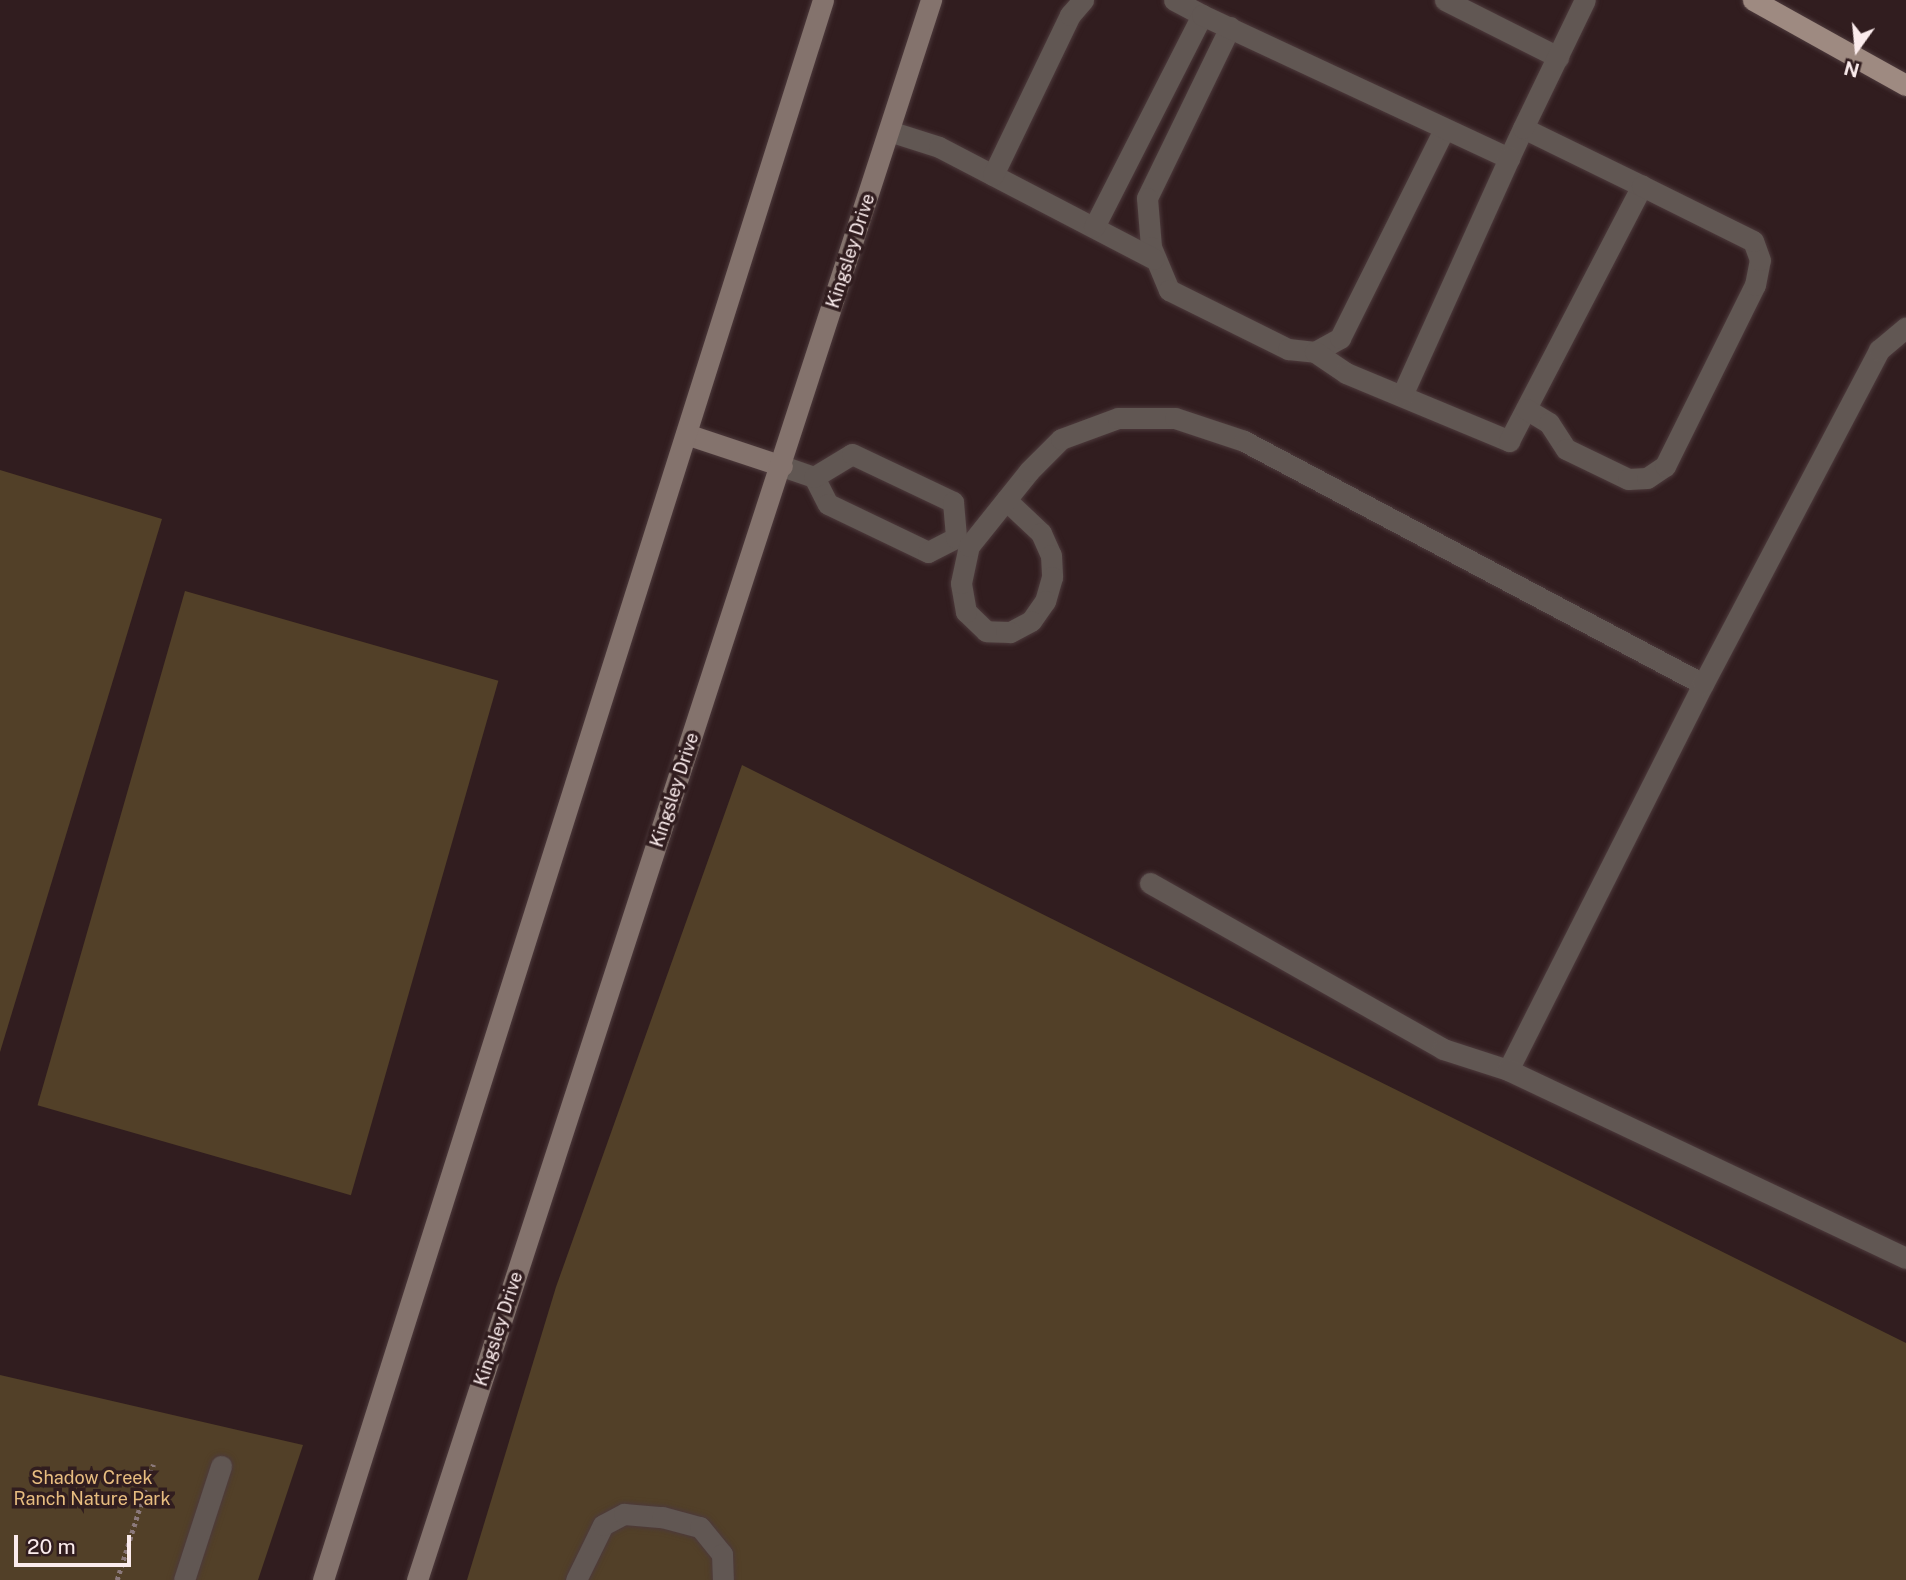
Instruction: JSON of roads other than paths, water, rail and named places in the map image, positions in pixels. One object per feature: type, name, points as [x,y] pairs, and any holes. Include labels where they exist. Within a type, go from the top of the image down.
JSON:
[{"type":"main road","points":[[1753,0],[1906,85]]},
{"type":"street","points":[[323,1580],[822,0]]},
{"type":"street","name":"Kingsley Drive","points":[[417,1580],[782,466],[931,0]]},
{"type":"street","points":[[993,175],[1070,15],[1083,0]]},
{"type":"street","points":[[1174,0],[1444,130],[1509,158]]},
{"type":"street","points":[[1445,0],[1559,57]]},
{"type":"street","points":[[1403,393],[1509,158],[1585,0]]},
{"type":"street","points":[[1094,227],[1202,15]]},
{"type":"street","points":[[1230,27],[1147,198],[1154,259],[1169,290],[1288,349],[1315,352],[1346,373],[1403,393],[1509,441],[1642,186]]},
{"type":"street","points":[[1523,128],[1753,241],[1760,260],[1755,285],[1665,466],[1647,478],[1628,479],[1566,449],[1549,423],[1526,409]]},
{"type":"street","points":[[1315,352],[1340,338],[1444,130]]},
{"type":"street","points":[[889,131],[939,147],[1154,259]]},
{"type":"street","points":[[1508,1070],[1703,684],[1880,350],[1906,327]]},
{"type":"street","points":[[686,433],[814,477],[828,504],[928,552],[962,542],[1006,500],[1061,439],[1118,418],[1175,418],[1244,441],[1703,684]]},
{"type":"street","points":[[814,477],[852,454],[953,502],[962,542],[961,583],[966,612],[974,623],[986,631],[1010,632],[1031,621],[1045,601],[1052,577],[1051,555],[1041,533],[1006,500]]},
{"type":"street","points":[[1150,883],[1443,1049],[1508,1070],[1906,1258]]},
{"type":"street","points":[[184,1580],[221,1466]]},
{"type":"street","points":[[576,1580],[603,1525],[624,1514],[662,1517],[700,1527],[722,1554],[723,1580]]},
{"type":"park label","name":"Shadow Creek Ranch Nature Park","points":[[92,1489]]}]
